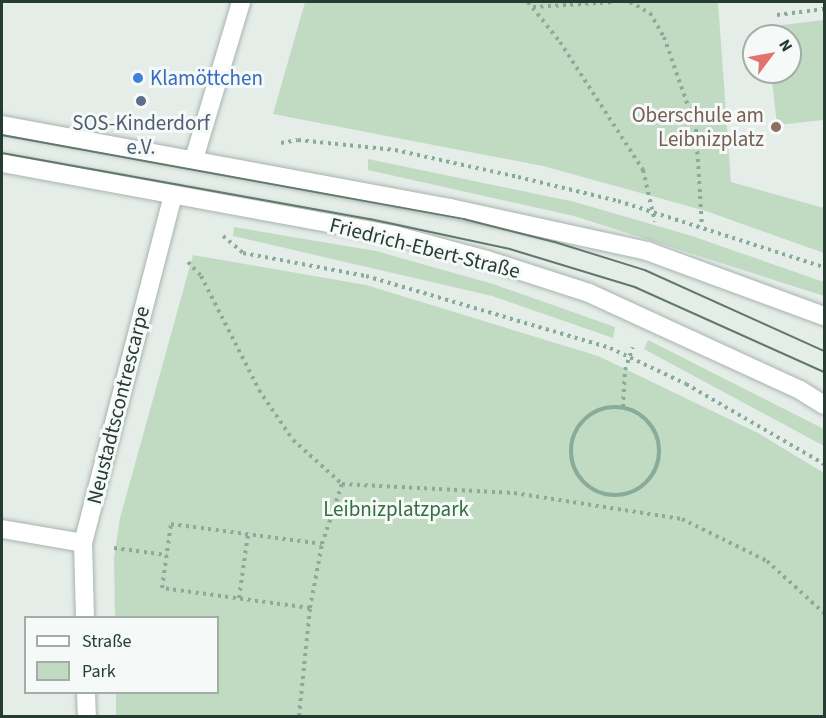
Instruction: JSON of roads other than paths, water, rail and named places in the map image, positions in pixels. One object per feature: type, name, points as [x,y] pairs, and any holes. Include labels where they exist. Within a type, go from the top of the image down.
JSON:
[{"type":"main road","points":[[194,159],[241,2]]},
{"type":"main road","name":"Friedrich-Ebert-Straße","points":[[2,125],[450,208],[647,251],[825,316]]},
{"type":"main road","name":"Friedrich-Ebert-Straße","points":[[2,163],[394,235],[589,293],[645,317],[825,405]]},
{"type":"main road","name":"Neustadtscontrescarpe","points":[[85,616],[83,543],[161,234],[173,195]]},
{"type":"main road","points":[[2,529],[83,543]]},
{"type":"main road","points":[[86,694],[87,717]]},
{"type":"tram line","points":[[2,135],[464,219],[555,242],[645,270],[824,351]]},
{"type":"tram line","points":[[2,153],[370,219],[510,249],[635,287],[824,372]]},
{"type":"place","name":"Klamöttchen","points":[[138,78]]},
{"type":"place","name":"SOS-Kinderdorf e.V.","points":[[141,101]]},
{"type":"place","name":"Oberschule am Leibnizplatz","points":[[776,127]]},
{"type":"park label","name":"Leibnizplatzpark","points":[[396,509]]}]
